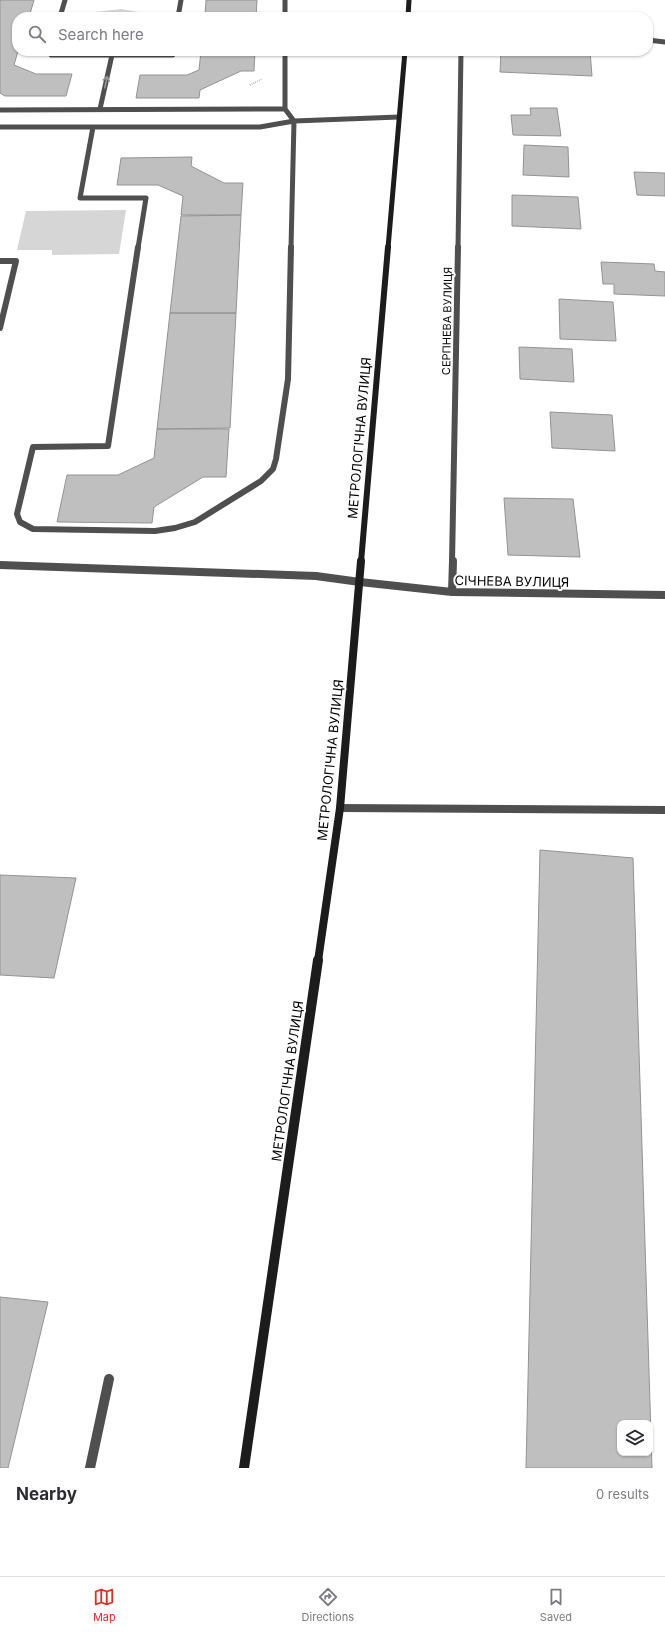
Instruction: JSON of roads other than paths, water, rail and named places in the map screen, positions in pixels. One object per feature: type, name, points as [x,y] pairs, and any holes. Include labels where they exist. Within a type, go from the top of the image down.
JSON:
[{"type":"street","points":[[61,12],[65,0]]},
{"type":"street","points":[[179,12],[181,0]]},
{"type":"street","points":[[285,0],[285,12]]},
{"type":"street","points":[[408,12],[409,0]]},
{"type":"street","points":[[653,41],[665,42]]},
{"type":"street","points":[[100,109],[112,56]]},
{"type":"street","points":[[92,127],[80,198],[146,198],[108,446],[33,447],[17,514],[20,522],[33,529],[155,531],[175,528],[195,522],[261,481],[273,470],[276,459],[288,379],[294,122],[285,109],[285,56]]},
{"type":"street","name":"МЕТРОЛОГІЧНА ВУЛИЦЯ","points":[[244,1468],[340,808],[405,56]]},
{"type":"street","name":"СЕРПНЕВА ВУЛИЦЯ","points":[[452,592],[461,56]]},
{"type":"street","points":[[0,110],[285,109]]},
{"type":"street","points":[[0,127],[260,127],[294,122],[399,117]]},
{"type":"street","points":[[0,261],[16,261],[0,328]]},
{"type":"street","name":"СІЧНЕВА ВУЛИЦЯ","points":[[0,564],[316,576],[452,592],[665,595]]},
{"type":"street","points":[[340,808],[665,810]]},
{"type":"street","points":[[90,1468],[109,1379]]}]
